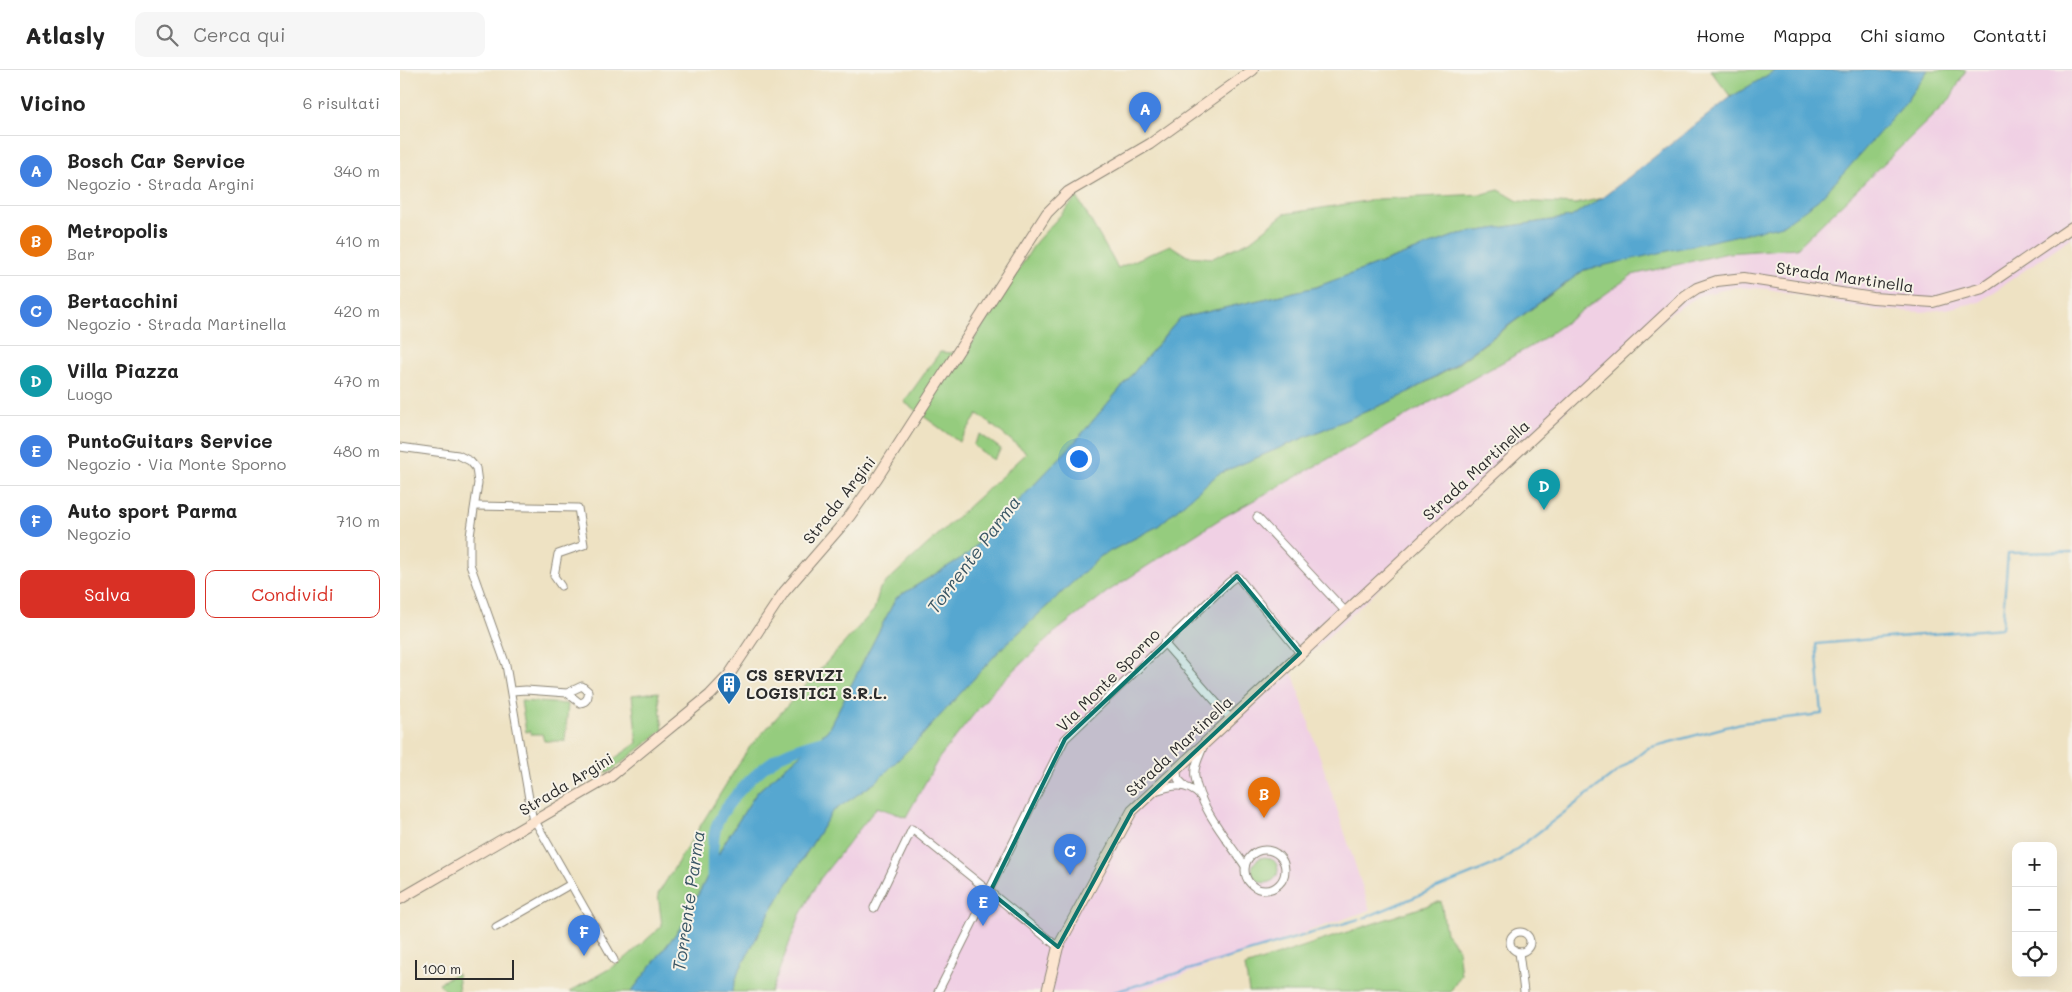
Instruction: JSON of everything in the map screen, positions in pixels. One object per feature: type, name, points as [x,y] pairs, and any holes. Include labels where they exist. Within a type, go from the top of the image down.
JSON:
[{"type":"street","name":"Strada Argini","points":[[400,899],[617,772],[723,682],[781,597],[849,517],[877,478],[1047,213],[1068,192],[1150,144],[1252,70]]},
{"type":"street","name":"Strada Martinella","points":[[1047,992],[1058,947],[1132,811],[1150,792],[1685,296],[1697,288],[1717,281],[1744,278],[1873,298],[1933,302],[1983,288],[2072,227]]},
{"type":"street","points":[[400,447],[455,455],[472,462],[478,478],[469,541],[470,564],[474,581],[501,646],[512,692],[527,800],[534,821],[614,960]]},
{"type":"street","points":[[475,506],[578,508],[584,545],[558,554],[554,576],[560,586]]},
{"type":"street","points":[[1257,517],[1345,611]]},
{"type":"street","name":"Via Monte Sporno","points":[[938,992],[990,892],[1065,739],[1164,643],[1237,576],[1300,653]]},
{"type":"street","points":[[1164,643],[1230,718]]},
{"type":"street","points":[[512,692],[526,690],[567,693]]},
{"type":"street","points":[[1194,776],[1205,743]]},
{"type":"street","points":[[1178,766],[1194,776],[1202,798],[1236,852],[1245,866],[1248,880],[1257,888],[1269,889],[1282,881],[1285,868],[1278,854],[1267,849],[1254,853],[1236,852]]},
{"type":"street","points":[[1178,766],[1178,779],[1202,798]]},
{"type":"street","points":[[1150,792],[1184,785]]},
{"type":"street","points":[[874,908],[912,829],[1058,947]]},
{"type":"street","points":[[1245,866],[1254,853]]},
{"type":"street","points":[[496,927],[571,884]]},
{"type":"street","points":[[1520,952],[1524,992]]},
{"type":"highlighted area","points":[[1237,576],[1300,653],[1132,811],[1058,947],[990,892],[1065,739],[1229,582]]},
{"type":"shaded area","points":[[1966,70],[2072,70],[2072,237],[1979,302],[1946,309],[1923,312],[1875,310],[1768,289],[1735,287],[1699,296],[1669,314],[1622,357],[1292,671],[1370,910],[1134,992],[771,992],[800,915],[820,879],[877,807],[906,817],[939,758],[995,688],[1055,632],[1107,592],[1220,519],[1537,343],[1632,275],[1728,253],[1797,248],[1950,99]]},
{"type":"green space","points":[[1710,70],[1776,70],[1731,97]]},
{"type":"green space","points":[[1928,70],[1966,70],[1950,99],[1797,248],[1728,253],[1632,275],[1537,343],[1220,519],[1107,592],[1055,632],[995,688],[939,758],[906,817],[877,807],[820,879],[800,915],[771,992],[732,992],[738,973],[771,910],[832,812],[876,782],[917,741],[999,651],[1101,556],[1158,526],[1218,474],[1398,398],[1452,368],[1584,270],[1719,238],[1818,200],[1902,107]]},
{"type":"green space","points":[[1499,190],[1518,201],[1576,204],[1602,198],[1571,217],[1459,234],[1316,287],[1180,318],[1074,443],[968,554],[896,598],[828,730],[757,792],[723,845],[684,923],[631,992],[569,992],[621,962],[662,926],[658,894],[748,749],[874,610],[880,588],[1027,453],[978,414],[959,442],[904,402],[940,352],[965,354],[1036,242],[1077,197],[1118,268],[1170,245],[1187,256],[1213,258],[1250,241],[1284,214],[1378,199],[1482,194]]},
{"type":"green space","points":[[980,434],[1001,449],[993,460],[973,445]]},
{"type":"green space","points":[[658,692],[663,730],[610,772],[606,772],[605,765],[637,743],[632,695]]},
{"type":"green space","points":[[521,701],[568,704],[565,741],[544,741],[542,734],[526,732]]},
{"type":"green space","points":[[1265,857],[1274,861],[1278,870],[1274,879],[1265,883],[1256,879],[1252,870],[1256,861]]},
{"type":"green space","points":[[1441,901],[1446,933],[1458,948],[1461,975],[1450,992],[1249,992],[1245,966]]},
{"type":"green space","points":[[457,973],[459,992],[447,992],[439,983]]},
{"type":"water","points":[[1776,70],[1928,70],[1902,107],[1843,174],[1818,200],[1783,225],[1584,270],[1452,367],[1398,398],[1218,474],[1158,526],[1101,556],[999,651],[917,741],[876,782],[832,812],[771,910],[738,973],[732,992],[631,992],[684,923],[723,845],[757,792],[828,730],[896,598],[968,554],[1074,443],[1180,318],[1316,287],[1459,234],[1571,217],[1602,198],[1731,97]]},
{"type":"waterway","points":[[1364,918],[1500,862],[1648,748],[1741,723],[1822,714],[1816,644],[2002,628],[2008,553],[2072,552]]},
{"type":"waterway","name":"Torrente Parma","points":[[712,881],[715,831],[722,815],[736,795],[754,776],[782,755],[797,748],[825,740]]},
{"type":"waterway","points":[[1114,992],[1359,919]]},
{"type":"place","name":"Bosch Car Service","points":[[1145,133]]},
{"type":"place","name":"Villa Piazza","points":[[1544,510]]},
{"type":"place","name":"CS SERVIZI LOGISTICI S.R.L.","points":[[729,705]]},
{"type":"place","name":"Metropolis","points":[[1264,818]]},
{"type":"place","name":"Bertacchini","points":[[1070,875]]},
{"type":"place","name":"PuntoGuitars Service","points":[[983,926]]},
{"type":"place","name":"Auto sport Parma","points":[[584,956]]}]
